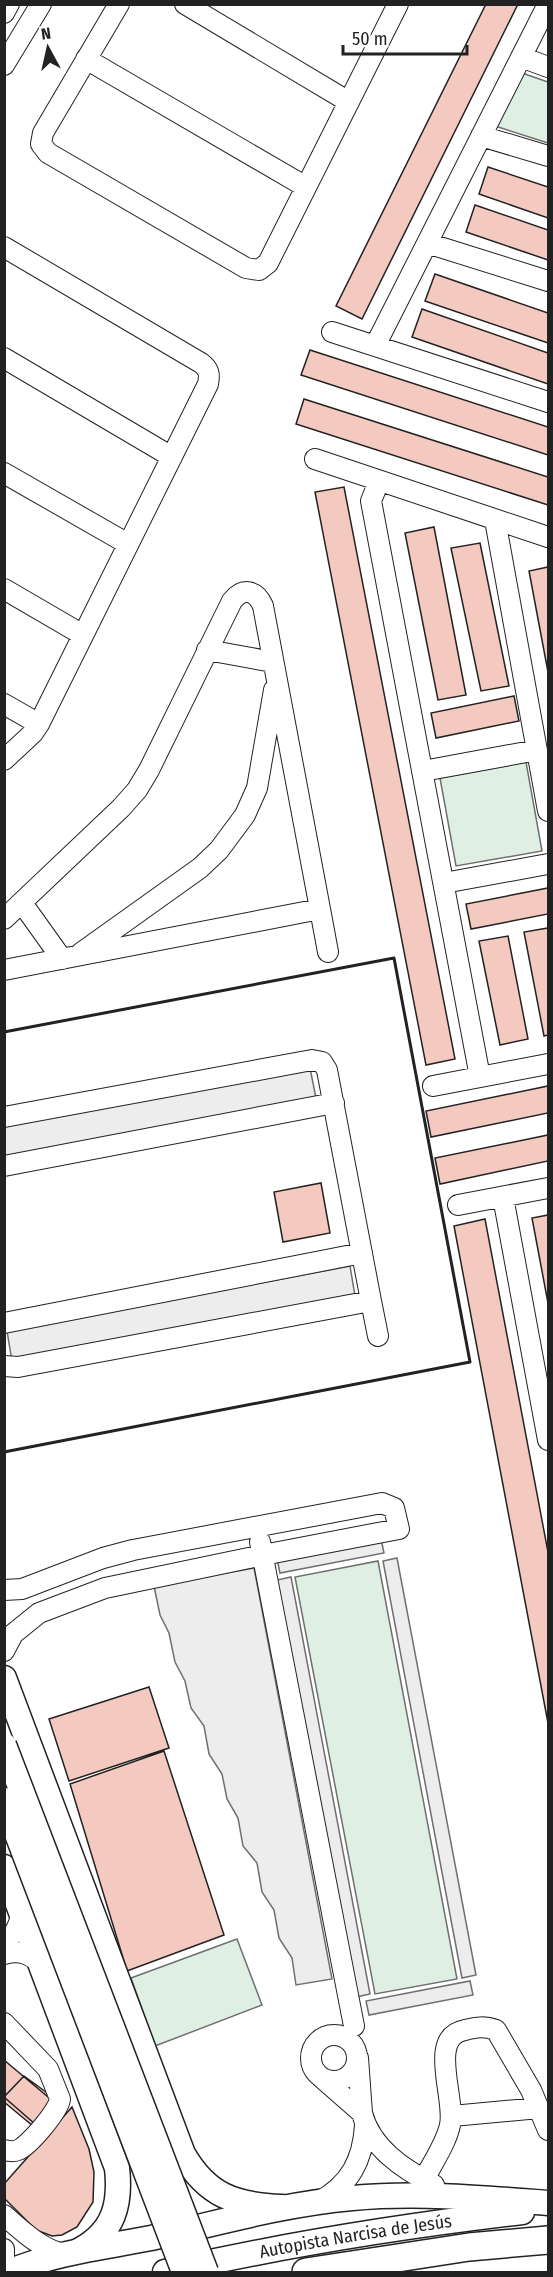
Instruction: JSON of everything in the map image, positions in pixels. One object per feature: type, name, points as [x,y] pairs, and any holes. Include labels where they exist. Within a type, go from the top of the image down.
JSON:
[{"type":"highway","name":"Autopista Narcisa de Jesús","points":[[306,2272],[469,2247],[549,2240]]},
{"type":"main road","points":[[5,1678],[183,2154],[192,2169],[213,2190],[241,2203],[282,2207]]},
{"type":"main road","points":[[4,1745],[206,2272]]},
{"type":"main road","points":[[4,1800],[184,2272]]},
{"type":"main road","points":[[4,1868],[117,2168],[118,2196],[115,2212],[102,2234],[93,2243],[70,2255]]},
{"type":"main road","points":[[111,2151],[135,2158],[143,2156],[167,2144],[173,2127]]},
{"type":"main road","points":[[9,2272],[23,2266],[70,2255],[226,2222],[282,2207],[317,2202],[355,2198],[456,2196],[549,2203]]},
{"type":"main road","name":"Autopista Narcisa de Jesús","points":[[165,2272],[240,2255],[351,2235],[549,2209]]},
{"type":"street","points":[[4,13],[9,4]]},
{"type":"street","points":[[4,65],[41,4]]},
{"type":"street","points":[[119,4],[40,139],[44,149],[251,270],[259,270],[268,263],[396,5]]},
{"type":"street","points":[[185,4],[349,102]]},
{"type":"street","points":[[375,346],[548,4]]},
{"type":"street","points":[[521,57],[549,67]]},
{"type":"street","points":[[86,59],[306,187]]},
{"type":"street","points":[[481,136],[549,156]]},
{"type":"street","points":[[427,243],[549,281]]},
{"type":"street","points":[[4,247],[205,366],[208,371],[208,384],[39,724],[33,733],[4,760]]},
{"type":"street","points":[[332,332],[549,402]]},
{"type":"street","points":[[4,358],[172,457]]},
{"type":"street","points":[[315,459],[549,537]]},
{"type":"street","points":[[4,473],[128,544]]},
{"type":"street","points":[[379,481],[371,501],[480,1077]]},
{"type":"street","points":[[495,520],[548,799]]},
{"type":"street","points":[[4,589],[83,635]]},
{"type":"street","points":[[4,919],[137,790],[232,601],[237,594],[246,591],[254,593],[263,606],[328,952]]},
{"type":"street","points":[[207,650],[275,669]]},
{"type":"street","points":[[69,958],[200,868],[219,850],[245,815],[257,788],[275,669]]},
{"type":"street","points":[[4,704],[39,724]]},
{"type":"street","points":[[423,771],[537,750]]},
{"type":"street","points":[[444,882],[549,864]]},
{"type":"street","points":[[22,903],[69,958]]},
{"type":"street","points":[[4,970],[320,909]]},
{"type":"street","points":[[4,1117],[312,1060],[322,1062],[327,1070],[334,1103],[378,1336]]},
{"type":"street","points":[[433,1086],[549,1064]]},
{"type":"street","points":[[4,1166],[334,1103]]},
{"type":"street","points":[[458,1205],[549,1188]]},
{"type":"street","points":[[503,1197],[549,1440]]},
{"type":"street","points":[[4,1323],[362,1253]]},
{"type":"street","points":[[4,1366],[18,1367],[371,1300]]},
{"type":"street","points":[[4,1590],[22,1589],[119,1554],[382,1503],[391,1505],[396,1512],[399,1529],[263,1554],[105,1588],[39,1613],[13,1634],[4,1651]]},
{"type":"street","points":[[257,1527],[354,2026],[364,2119],[361,2157],[351,2175],[332,2194],[317,2202]]},
{"type":"street","points":[[119,1554],[129,1582]]},
{"type":"street","points":[[4,1941],[15,1932],[22,1916]]},
{"type":"street","points":[[4,1954],[22,1952],[40,1963]]},
{"type":"street","points":[[4,2023],[48,2069],[60,2099],[56,2110],[25,2146],[13,2151],[4,2150]]},
{"type":"street","points":[[354,2026],[320,2041],[312,2053],[313,2067],[364,2119],[376,2142],[392,2158],[424,2180],[456,2196]]},
{"type":"street","points":[[424,2180],[450,2127],[452,2116],[445,2048],[449,2037],[455,2031],[484,2026],[496,2030],[549,2130]]},
{"type":"street","points":[[322,2078],[336,2082],[343,2080],[354,2071],[357,2054],[347,2039],[333,2036]]},
{"type":"street","points":[[452,2116],[539,2108]]},
{"type":"street","points":[[5,2216],[45,2248],[56,2253],[70,2255]]},
{"type":"street","points":[[4,2249],[4,2260]]},
{"type":"green space","points":[[522,73],[548,82],[548,143],[495,126]]},
{"type":"green space","points":[[526,762],[542,851],[456,866],[440,778]]},
{"type":"green space","points":[[378,1561],[457,1979],[375,1994],[295,1577]]},
{"type":"green space","points":[[237,1939],[262,2005],[155,2046],[131,1978]]},
{"type":"shaded area","points":[[310,1068],[316,1098],[5,1157],[5,1125]]},
{"type":"shaded area","points":[[350,1266],[355,1296],[12,1361],[7,1331]]},
{"type":"shaded area","points":[[381,1539],[384,1553],[280,1573],[277,1559]]},
{"type":"shaded area","points":[[397,1558],[476,1975],[462,1978],[383,1561]]},
{"type":"shaded area","points":[[254,1568],[332,1979],[296,1985],[292,1958],[279,1938],[274,1910],[262,1892],[257,1863],[243,1846],[238,1818],[227,1799],[222,1774],[209,1754],[204,1726],[191,1708],[185,1681],[175,1662],[169,1633],[160,1615],[154,1586]]},
{"type":"shaded area","points":[[291,1577],[370,1994],[356,1997],[277,1580]]},
{"type":"shaded area","points":[[470,1981],[473,1995],[369,2015],[366,2001]]},
{"type":"building","points":[[486,4],[518,4],[362,319],[336,306]]},
{"type":"building","points":[[488,167],[548,187],[548,218],[479,194]]},
{"type":"building","points":[[475,205],[548,230],[548,260],[466,232]]},
{"type":"building","points":[[435,274],[548,313],[548,343],[425,301]]},
{"type":"building","points":[[422,309],[548,353],[548,384],[412,337]]},
{"type":"building","points":[[310,350],[548,427],[548,455],[301,375]]},
{"type":"building","points":[[304,399],[548,477],[548,505],[296,424]]},
{"type":"building","points":[[344,487],[455,1059],[426,1065],[315,492]]},
{"type":"building","points":[[434,527],[466,695],[438,700],[405,533]]},
{"type":"building","points":[[480,543],[509,686],[481,691],[451,548]]},
{"type":"building","points":[[548,567],[548,672],[529,571]]},
{"type":"building","points":[[514,696],[519,721],[436,738],[431,713]]},
{"type":"building","points":[[548,888],[548,914],[471,929],[466,904]]},
{"type":"building","points":[[548,928],[548,1035],[544,1036],[524,932]]},
{"type":"building","points":[[508,936],[528,1039],[500,1045],[479,941]]},
{"type":"building","points":[[548,1086],[548,1113],[431,1137],[426,1111]]},
{"type":"building","points":[[548,1135],[548,1161],[440,1184],[435,1158]]},
{"type":"building","points":[[321,1183],[330,1233],[283,1242],[274,1192]]},
{"type":"building","points":[[548,1215],[548,1303],[532,1218]]},
{"type":"building","points":[[485,1219],[548,1552],[548,1723],[454,1226]]},
{"type":"building","points":[[149,1687],[169,1748],[69,1781],[49,1719]]},
{"type":"building","points":[[164,1751],[224,1935],[127,1971],[70,1784]]},
{"type":"building","points":[[4,2060],[54,2102],[33,2126],[4,2102]]},
{"type":"building","points":[[24,2076],[57,2100],[35,2124],[4,2097]]},
{"type":"building","points":[[72,2107],[89,2149],[94,2172],[93,2202],[77,2227],[62,2235],[52,2236],[36,2230],[4,2198],[4,2184]]},
{"type":"wall","points":[[4,1032],[394,958],[470,1362],[4,1452]]}]
